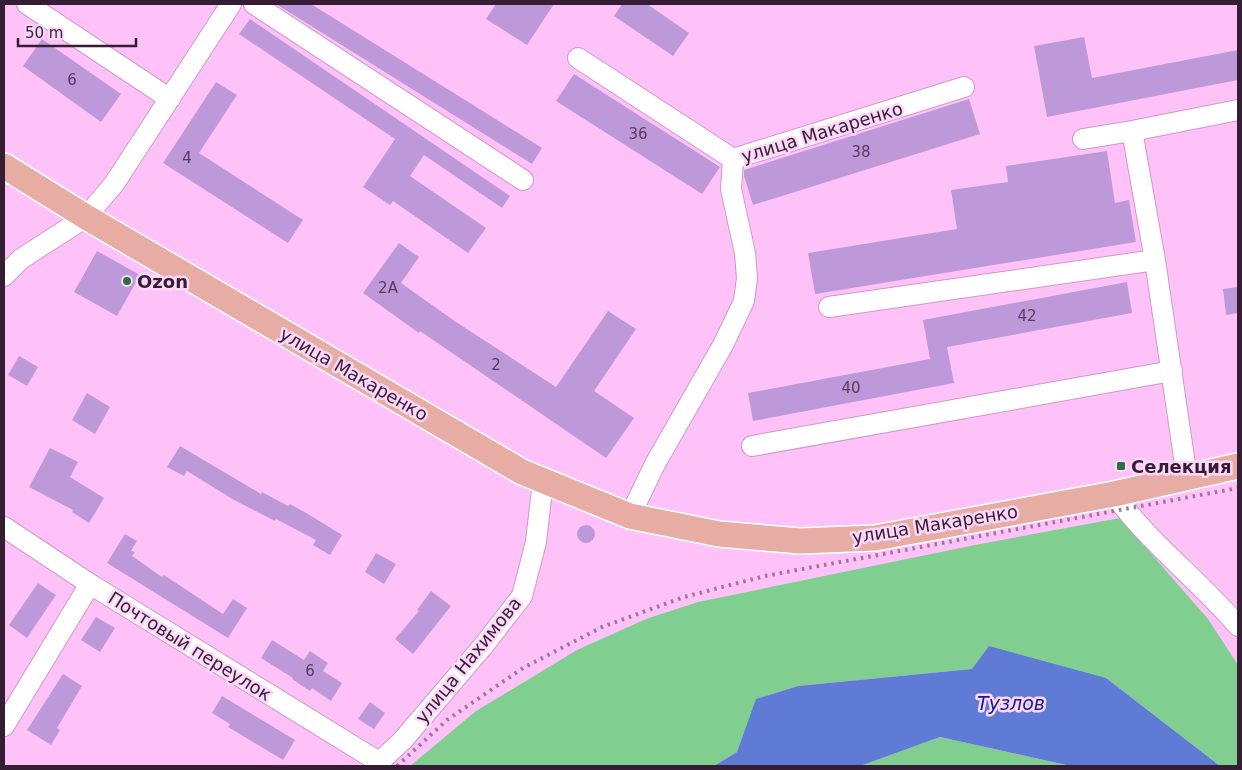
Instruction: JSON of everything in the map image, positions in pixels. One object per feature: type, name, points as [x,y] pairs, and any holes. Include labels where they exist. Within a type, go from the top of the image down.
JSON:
[{"type":"main road","name":"улица Макаренко","points":[[4,166],[86,217],[522,472],[630,516],[720,534],[800,541],[876,538],[1114,494],[1238,466]]},
{"type":"street","points":[[27,4],[170,99]]},
{"type":"street","points":[[4,276],[21,260],[86,217],[114,184],[231,4]]},
{"type":"street","points":[[254,4],[523,180]]},
{"type":"street","points":[[578,58],[733,159]]},
{"type":"street","name":"улица Макаренко","points":[[630,516],[655,464],[723,345],[744,301],[747,278],[731,189],[733,159],[964,87]]},
{"type":"street","points":[[1083,139],[1238,110]]},
{"type":"street","points":[[1132,131],[1155,260],[1187,478]]},
{"type":"street","points":[[829,307],[1155,260]]},
{"type":"street","points":[[752,446],[1172,371]]},
{"type":"street","name":"улица Нахимова","points":[[377,764],[402,741],[478,653],[522,596],[536,542],[543,480]]},
{"type":"street","points":[[1114,494],[1125,510],[1153,541],[1235,616]]},
{"type":"street","name":"Почтовый переулок","points":[[4,527],[90,584],[377,764]]},
{"type":"street","points":[[4,726],[90,584]]},
{"type":"green space","points":[[1120,518],[1208,619],[1238,665],[1238,766],[1220,766],[1106,678],[972,669],[798,686],[757,699],[737,752],[714,766],[410,766],[476,711],[577,650],[646,619],[698,602],[975,545]]},
{"type":"green space","points":[[940,737],[1071,766],[860,766]]},
{"type":"water","name":"Тузлов","points":[[989,646],[1106,678],[1220,766],[1071,766],[940,737],[860,766],[714,766],[737,752],[756,699],[798,686],[972,669]]},
{"type":"building","points":[[276,4],[311,4],[542,148],[532,164]]},
{"type":"building","points":[[496,4],[554,4],[527,45],[486,19]]},
{"type":"building","points":[[622,4],[647,4],[689,33],[673,56],[614,16]]},
{"type":"building","points":[[250,19],[510,196],[502,208],[424,155],[410,176],[486,228],[468,253],[393,201],[390,205],[363,187],[395,139],[239,34]]},
{"type":"building","points":[[1084,37],[1092,78],[1238,50],[1238,80],[1047,117],[1034,46]]},
{"type":"building","points":[[42,39],[121,94],[101,122],[23,66]]},
{"type":"building","points":[[574,74],[720,167],[702,194],[556,101]]},
{"type":"building","points":[[216,82],[237,95],[199,153],[303,220],[288,243],[163,163]]},
{"type":"building","points":[[969,99],[980,134],[753,205],[744,170]]},
{"type":"building","points":[[1107,151],[1115,203],[1129,200],[1136,242],[815,294],[808,253],[957,229],[951,190],[1008,182],[1006,166]]},
{"type":"building","points":[[399,243],[419,257],[401,283],[453,320],[556,387],[608,311],[636,329],[594,391],[634,418],[606,458],[420,331],[419,333],[363,293]]},
{"type":"building","points":[[97,251],[140,275],[117,316],[74,292]]},
{"type":"building","points":[[1127,282],[1132,313],[947,347],[954,383],[753,421],[748,393],[930,359],[923,320]]},
{"type":"building","points":[[1238,287],[1238,313],[1226,315],[1223,289]]},
{"type":"building","points":[[19,356],[38,367],[27,386],[8,375]]},
{"type":"building","points":[[87,393],[110,407],[95,434],[72,420]]},
{"type":"building","points":[[180,446],[261,494],[262,492],[288,506],[290,504],[342,535],[330,555],[313,545],[316,540],[234,500],[187,471],[184,476],[167,467]]},
{"type":"building","points":[[50,448],[78,462],[70,477],[104,498],[89,523],[72,512],[73,510],[29,487]]},
{"type":"building","points":[[582,525],[590,525],[595,530],[593,541],[582,543],[577,538],[577,530]]},
{"type":"building","points":[[125,534],[137,541],[131,551],[135,552],[132,556],[162,577],[164,575],[223,614],[233,599],[247,608],[228,638],[107,563]]},
{"type":"building","points":[[376,553],[396,564],[384,584],[365,572]]},
{"type":"building","points":[[38,583],[56,595],[27,638],[9,625]]},
{"type":"building","points":[[431,591],[451,606],[413,654],[395,639],[419,611],[417,610]]},
{"type":"building","points":[[96,617],[115,628],[100,652],[81,640]]},
{"type":"building","points":[[272,640],[304,660],[310,651],[328,663],[323,671],[342,683],[331,701],[312,688],[310,691],[261,658]]},
{"type":"building","points":[[63,674],[82,686],[57,728],[60,730],[51,745],[27,730]]},
{"type":"building","points":[[222,696],[295,740],[283,760],[228,727],[230,724],[212,713]]},
{"type":"building","points":[[370,702],[385,713],[374,729],[358,719]]},
{"type":"railway","points":[[397,766],[447,720],[523,668],[602,627],[684,597],[765,576],[1238,488]]},
{"type":"place","name":"Ozon","points":[[127,281]]},
{"type":"place","name":"Селекция","points":[[1121,466]]}]
